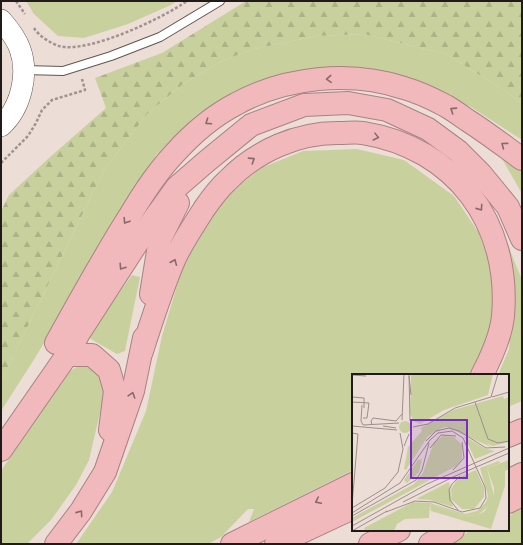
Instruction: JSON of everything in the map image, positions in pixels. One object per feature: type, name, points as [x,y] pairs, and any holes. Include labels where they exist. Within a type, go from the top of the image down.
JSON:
[{"type":"highway","points":[[1,442],[112,243],[145,190],[174,154],[203,126],[236,104],[270,89],[298,82],[329,78],[355,78],[379,81],[404,88],[447,106],[522,159]]},
{"type":"highway","points":[[1,450],[67,355],[79,333],[145,231],[177,187],[250,125],[304,105],[348,103],[387,110],[428,129],[458,152],[481,174],[508,207],[522,239]]},
{"type":"highway","points":[[142,351],[165,283],[176,257],[191,228],[226,181],[250,161],[264,152],[285,142],[306,136],[326,133],[362,133],[402,143],[434,160],[464,187],[484,214],[497,245],[504,278],[503,317],[493,353],[482,374]]},
{"type":"highway","points":[[56,544],[81,511],[105,472],[133,391],[142,351],[160,239],[178,203],[207,161]]},
{"type":"highway","points":[[67,355],[92,355],[109,370],[115,391],[105,472]]},
{"type":"highway","points":[[509,436],[522,430]]},
{"type":"highway","points":[[509,480],[522,474]]},
{"type":"highway","points":[[232,544],[352,484]]},
{"type":"highway","points":[[509,502],[522,495]]},
{"type":"highway","points":[[276,544],[352,508]]},
{"type":"highway","points":[[370,544],[396,531]]},
{"type":"highway","points":[[430,544],[451,531]]},
{"type":"street","points":[[1,20],[10,30],[20,49],[24,70],[22,90],[15,109],[1,126]]},
{"type":"lane","points":[[24,70],[63,71],[111,56],[160,37],[220,1]]},
{"type":"path","points":[[16,1],[26,16]]},
{"type":"path","points":[[30,22],[39,35],[58,46],[76,47],[95,43],[142,26],[187,1]]},
{"type":"path","points":[[1,163],[28,136],[42,110],[52,100],[85,90]]},
{"type":"green space","points":[[26,1],[177,1],[128,24],[84,38],[58,36],[34,14]]},
{"type":"green space","points":[[246,1],[522,1],[522,104],[507,92],[446,54],[364,34],[316,36],[254,49],[224,60],[183,84],[148,113],[104,170],[1,381],[1,211],[9,195],[106,108],[95,78],[162,53]]},
{"type":"green space","points":[[364,34],[446,54],[507,92],[522,104],[522,140],[471,107],[395,74],[338,69],[244,89],[197,115],[156,155],[35,358],[1,411],[1,381],[104,170],[148,113],[183,84],[224,60],[254,49],[316,36]]},
{"type":"green space","points":[[496,148],[522,168],[522,193],[521,192]]},
{"type":"green space","points":[[357,149],[404,160],[454,196],[479,233],[491,268],[495,311],[480,362],[474,374],[352,374],[352,470],[249,522],[254,509],[248,509],[221,537],[208,544],[76,544],[112,492],[146,411],[162,336],[182,269],[211,208],[261,168],[303,151]]},
{"type":"green space","points":[[506,247],[509,248],[522,280],[522,401],[509,407],[509,374],[498,374],[509,349],[511,321]]},
{"type":"green space","points":[[132,275],[140,277],[125,351],[117,354],[89,338]]},
{"type":"green space","points":[[82,364],[100,368],[106,378],[103,400],[89,460],[76,485],[51,520],[27,544],[1,544],[1,471],[54,391],[70,371]]},
{"type":"green space","points":[[522,507],[522,544],[446,544],[470,531],[509,531],[509,517],[516,509]]}]
